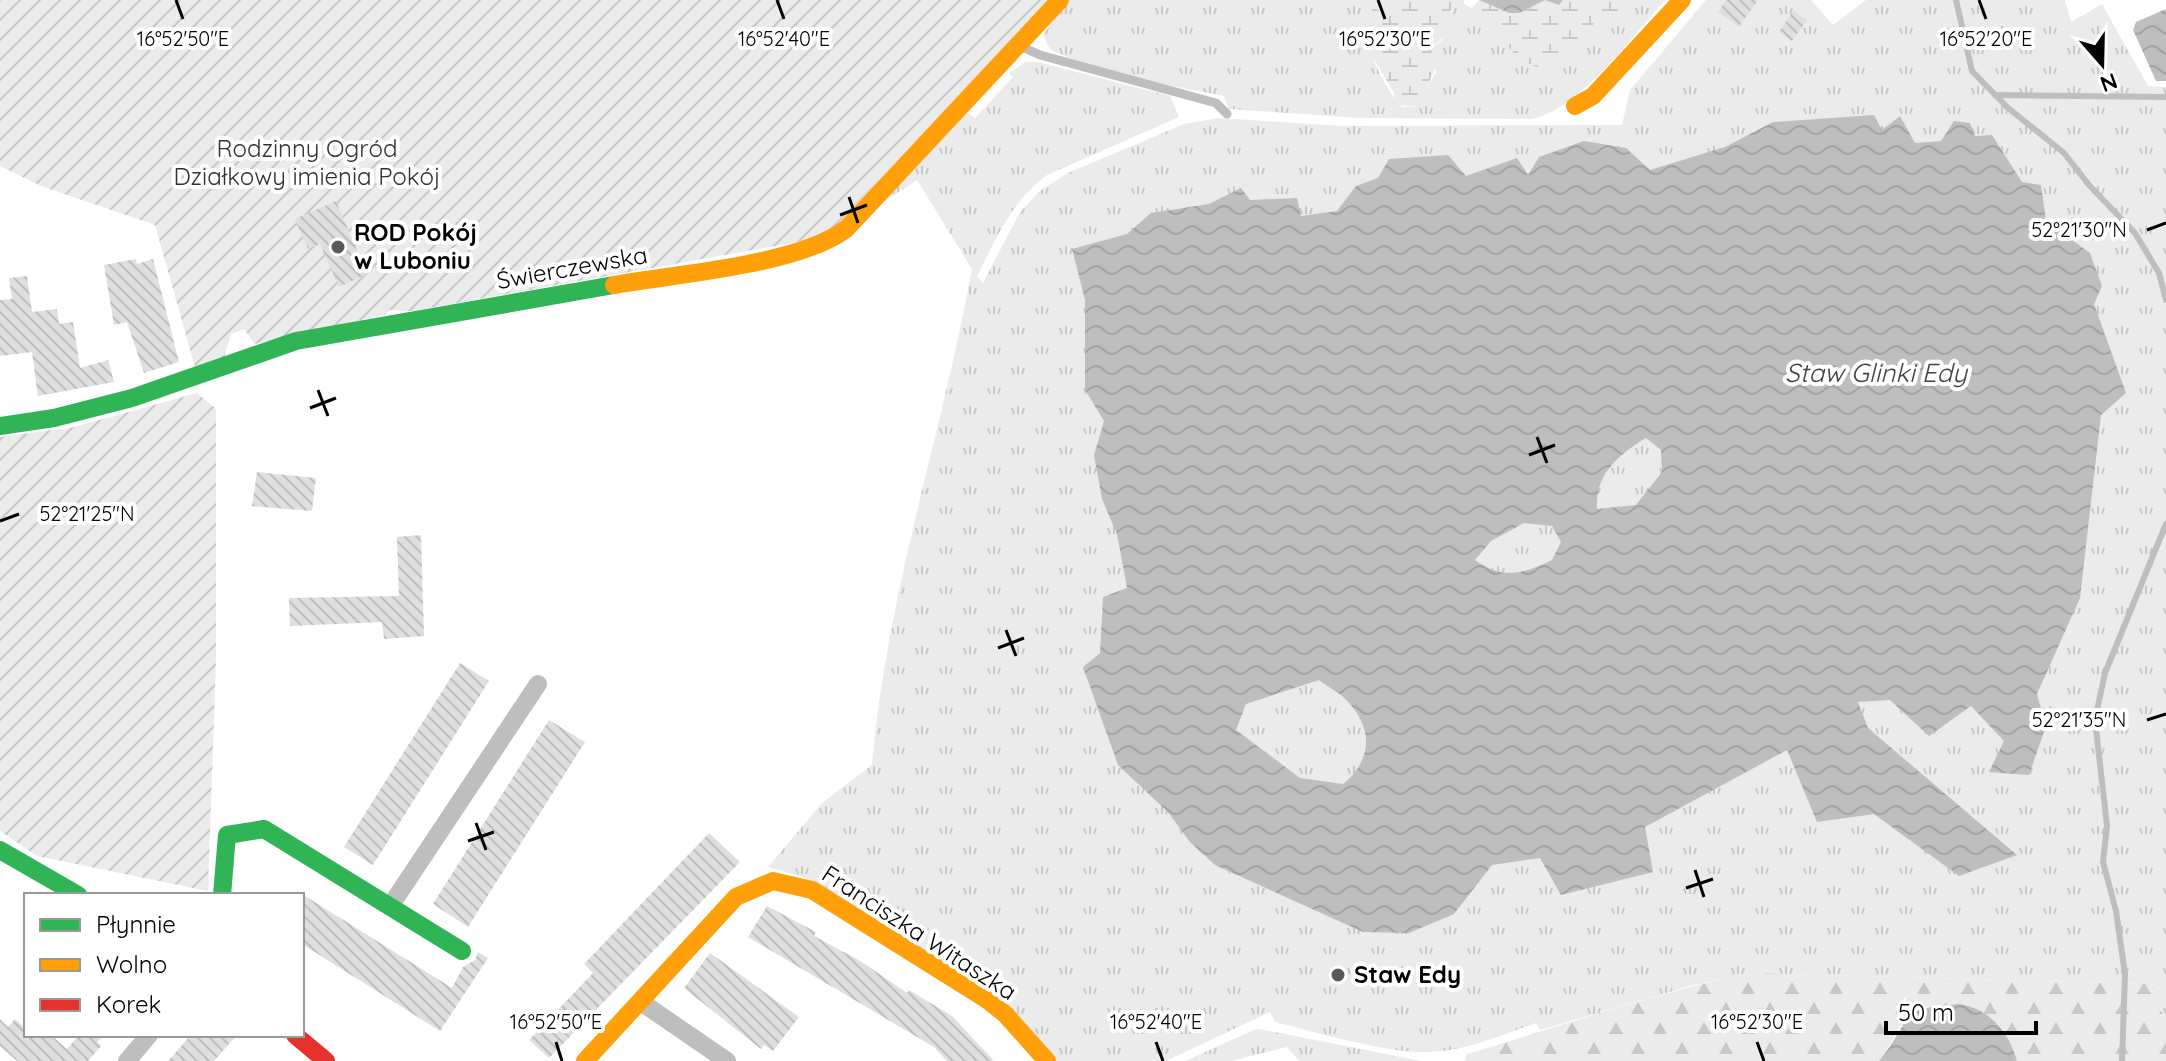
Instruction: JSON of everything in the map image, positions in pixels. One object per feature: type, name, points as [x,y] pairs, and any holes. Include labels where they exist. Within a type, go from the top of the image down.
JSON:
[{"type":"street","name":"Świerczewska","points":[[0,426],[54,419],[103,408],[212,374],[263,350],[296,341],[810,250],[830,241],[853,222],[1060,0]]},
{"type":"street","points":[[1575,106],[1593,96],[1682,0]]},
{"type":"street","points":[[391,905],[538,684]]},
{"type":"street","points":[[222,893],[227,835],[264,829],[462,951]]},
{"type":"street","points":[[0,850],[75,893]]},
{"type":"street","name":"Franciszka Witaszka","points":[[585,1061],[736,897],[759,882],[782,879],[812,890],[986,999],[1005,1014],[1047,1061]]},
{"type":"street","points":[[641,1002],[727,1061]]},
{"type":"street","points":[[127,1061],[147,1037]]},
{"type":"street","points":[[297,1037],[326,1061]]},
{"type":"lane","points":[[1020,46],[1040,55],[1216,103],[1227,114]]},
{"type":"green space","name":"Rodzinny Ogród Działkowy imienia Pokój","points":[[0,0],[1049,0],[825,237],[412,311],[389,310],[384,315],[255,344],[244,329],[231,334],[224,358],[195,367],[155,225],[41,186],[0,166]]},
{"type":"green space","points":[[1068,0],[1376,0],[1367,23],[1367,34],[1377,68],[1402,107],[1420,107],[1432,99],[1428,84],[1436,73],[1431,50],[1444,36],[1450,14],[1457,6],[1464,4],[1480,13],[1525,62],[1584,40],[1595,21],[1634,0],[1665,0],[1586,87],[1549,113],[1531,119],[1360,118],[1229,109],[1224,96],[1110,72],[1050,49],[1043,35]]},
{"type":"green space","points":[[1376,0],[1464,0],[1464,4],[1451,10],[1445,35],[1431,49],[1436,67],[1428,84],[1432,99],[1420,107],[1396,105],[1394,93],[1371,54],[1372,45],[1364,29]]},
{"type":"green space","points":[[1479,0],[1509,13],[1545,0],[1634,0],[1618,13],[1595,21],[1586,37],[1568,57],[1543,68],[1532,65],[1513,52],[1472,8]]},
{"type":"green space","points":[[1706,0],[1811,0],[1833,25],[1866,0],[2065,0],[2071,22],[2102,4],[2148,86],[2166,87],[2166,1022],[2150,984],[1750,973],[1690,986],[1540,1030],[1536,1023],[1483,1042],[1442,1051],[1412,1052],[1352,1042],[1275,1022],[1270,1012],[1166,1061],[1056,1061],[803,877],[768,867],[822,803],[872,765],[889,640],[972,269],[917,180],[877,206],[967,112],[975,118],[1013,77],[1009,73],[1026,62],[1038,62],[1170,96],[1179,117],[1047,175],[1035,185],[1015,208],[991,248],[977,276],[983,283],[1020,212],[1041,190],[1068,173],[1184,124],[1219,118],[1342,126],[1622,125],[1630,90]]},
{"type":"green space","points":[[197,393],[216,409],[216,659],[208,891],[37,856],[0,831],[0,437],[74,427]]},
{"type":"green space","points":[[1750,973],[2150,984],[2166,1022],[2166,1061],[2017,1061],[2007,1037],[1992,1019],[1972,1008],[1946,1005],[1915,1011],[1902,1024],[1879,1061],[1464,1061],[1467,1054],[1608,1010]]},
{"type":"green space","points":[[1256,1029],[1421,1061],[1299,1061],[1287,1047],[1231,1061],[1185,1061]]},
{"type":"water","points":[[1479,0],[1545,0],[1519,13],[1509,13]]},
{"type":"water","points":[[1545,0],[1563,0],[1559,5]]},
{"type":"water","points":[[2166,9],[2166,81],[2156,81],[2133,30],[2136,22]]},
{"type":"water","name":"Staw Glinki Edy","points":[[1874,115],[1882,130],[1900,116],[1915,143],[1941,141],[1954,121],[1970,123],[1975,136],[1992,135],[2022,182],[2041,185],[2046,221],[2090,253],[2102,286],[2094,304],[2126,393],[2101,415],[2080,598],[2037,694],[2046,726],[2029,775],[1989,772],[2004,741],[1971,706],[1929,736],[1890,700],[1858,702],[1868,728],[2017,855],[1959,876],[1874,814],[1817,822],[1787,750],[1645,827],[1653,872],[1561,895],[1540,858],[1492,865],[1454,914],[1409,933],[1363,932],[1215,865],[1190,842],[1168,812],[1118,765],[1083,667],[1100,653],[1103,597],[1127,588],[1117,534],[1102,499],[1094,455],[1104,421],[1085,390],[1085,300],[1072,249],[1127,234],[1151,213],[1209,204],[1241,188],[1250,200],[1297,198],[1301,216],[1337,211],[1356,186],[1378,178],[1389,159],[1448,155],[1466,176],[1517,158],[1528,175],[1539,157],[1584,141],[1626,148],[1650,170],[1725,147],[1773,122]],"holes":[[[1646,438],[1661,450],[1662,472],[1636,505],[1597,509],[1600,486],[1610,467],[1626,451]],[[1524,523],[1552,526],[1561,542],[1552,560],[1513,573],[1494,570],[1475,560],[1491,541]],[[1319,680],[1346,700],[1357,713],[1365,735],[1364,756],[1343,784],[1300,778],[1236,730],[1246,704]]]},
{"type":"water","points":[[1960,1004],[1981,1011],[1997,1024],[2009,1041],[2017,1061],[1879,1061],[1915,1012]]},
{"type":"building","points":[[1726,0],[1758,0],[1739,27],[1718,12]]},
{"type":"building","points":[[1793,11],[1807,20],[1792,41],[1779,32]]},
{"type":"building","name":"ROD Pokój w Luboniu","points":[[336,201],[367,274],[339,287],[320,244],[308,249],[295,219]]},
{"type":"building","points":[[136,259],[137,264],[153,259],[179,362],[144,373],[127,322],[114,325],[104,265]]},
{"type":"building","points":[[27,276],[32,312],[57,309],[59,324],[73,322],[80,368],[108,360],[114,382],[38,396],[32,352],[0,356],[0,300],[12,299],[9,278]]},
{"type":"building","points":[[257,472],[316,478],[312,511],[252,506]]},
{"type":"building","points":[[421,535],[424,636],[384,639],[382,622],[290,626],[289,598],[399,596],[397,537]]},
{"type":"building","points":[[460,663],[489,681],[373,865],[344,847]]},
{"type":"building","points":[[549,720],[585,742],[468,927],[433,904]]},
{"type":"building","points":[[709,833],[740,862],[549,1058],[529,1040],[593,973],[584,964]]},
{"type":"building","points":[[304,895],[452,988],[463,967],[475,960],[478,952],[488,958],[440,1031],[304,945]]},
{"type":"building","points":[[767,906],[816,932],[814,936],[862,962],[907,993],[909,990],[952,1016],[994,1061],[947,1061],[934,1047],[748,937]]},
{"type":"building","points":[[710,953],[799,1017],[773,1051],[764,1045],[761,1049],[684,988]]},
{"type":"building","points":[[0,1019],[8,1027],[15,1019],[24,1027],[24,1037],[53,1037],[67,1049],[77,1037],[102,1037],[97,1042],[101,1046],[88,1061],[17,1061],[0,1046]]},
{"type":"building","points":[[189,1037],[235,1037],[214,1061],[168,1061]]},
{"type":"waterway","points":[[1956,0],[1972,71],[2007,107],[2064,153],[2089,185],[2135,233],[2159,273],[2166,300]]},
{"type":"waterway","points":[[1995,95],[2166,97]]},
{"type":"waterway","points":[[2122,1061],[2125,974],[2116,911],[2103,862],[2107,826],[2095,720],[2105,673],[2166,524]]},
{"type":"traffic: fast","points":[[0,426],[54,418],[132,398],[296,341],[614,285]]},
{"type":"traffic: fast","points":[[222,893],[227,835],[264,829],[462,951]]},
{"type":"traffic: fast","points":[[0,850],[75,893]]},
{"type":"traffic: slow","points":[[614,285],[768,260],[825,241],[846,229],[1060,0]]},
{"type":"traffic: slow","points":[[1575,106],[1593,96],[1682,0]]},
{"type":"traffic: slow","points":[[585,1061],[736,897],[773,881],[812,890],[986,999],[1005,1014],[1047,1061]]},
{"type":"traffic: jam","points":[[297,1037],[326,1061]]},
{"type":"place","name":"ROD Pokój w Luboniu","points":[[338,247]]},
{"type":"place","name":"Staw Edy","points":[[1338,975]]}]
